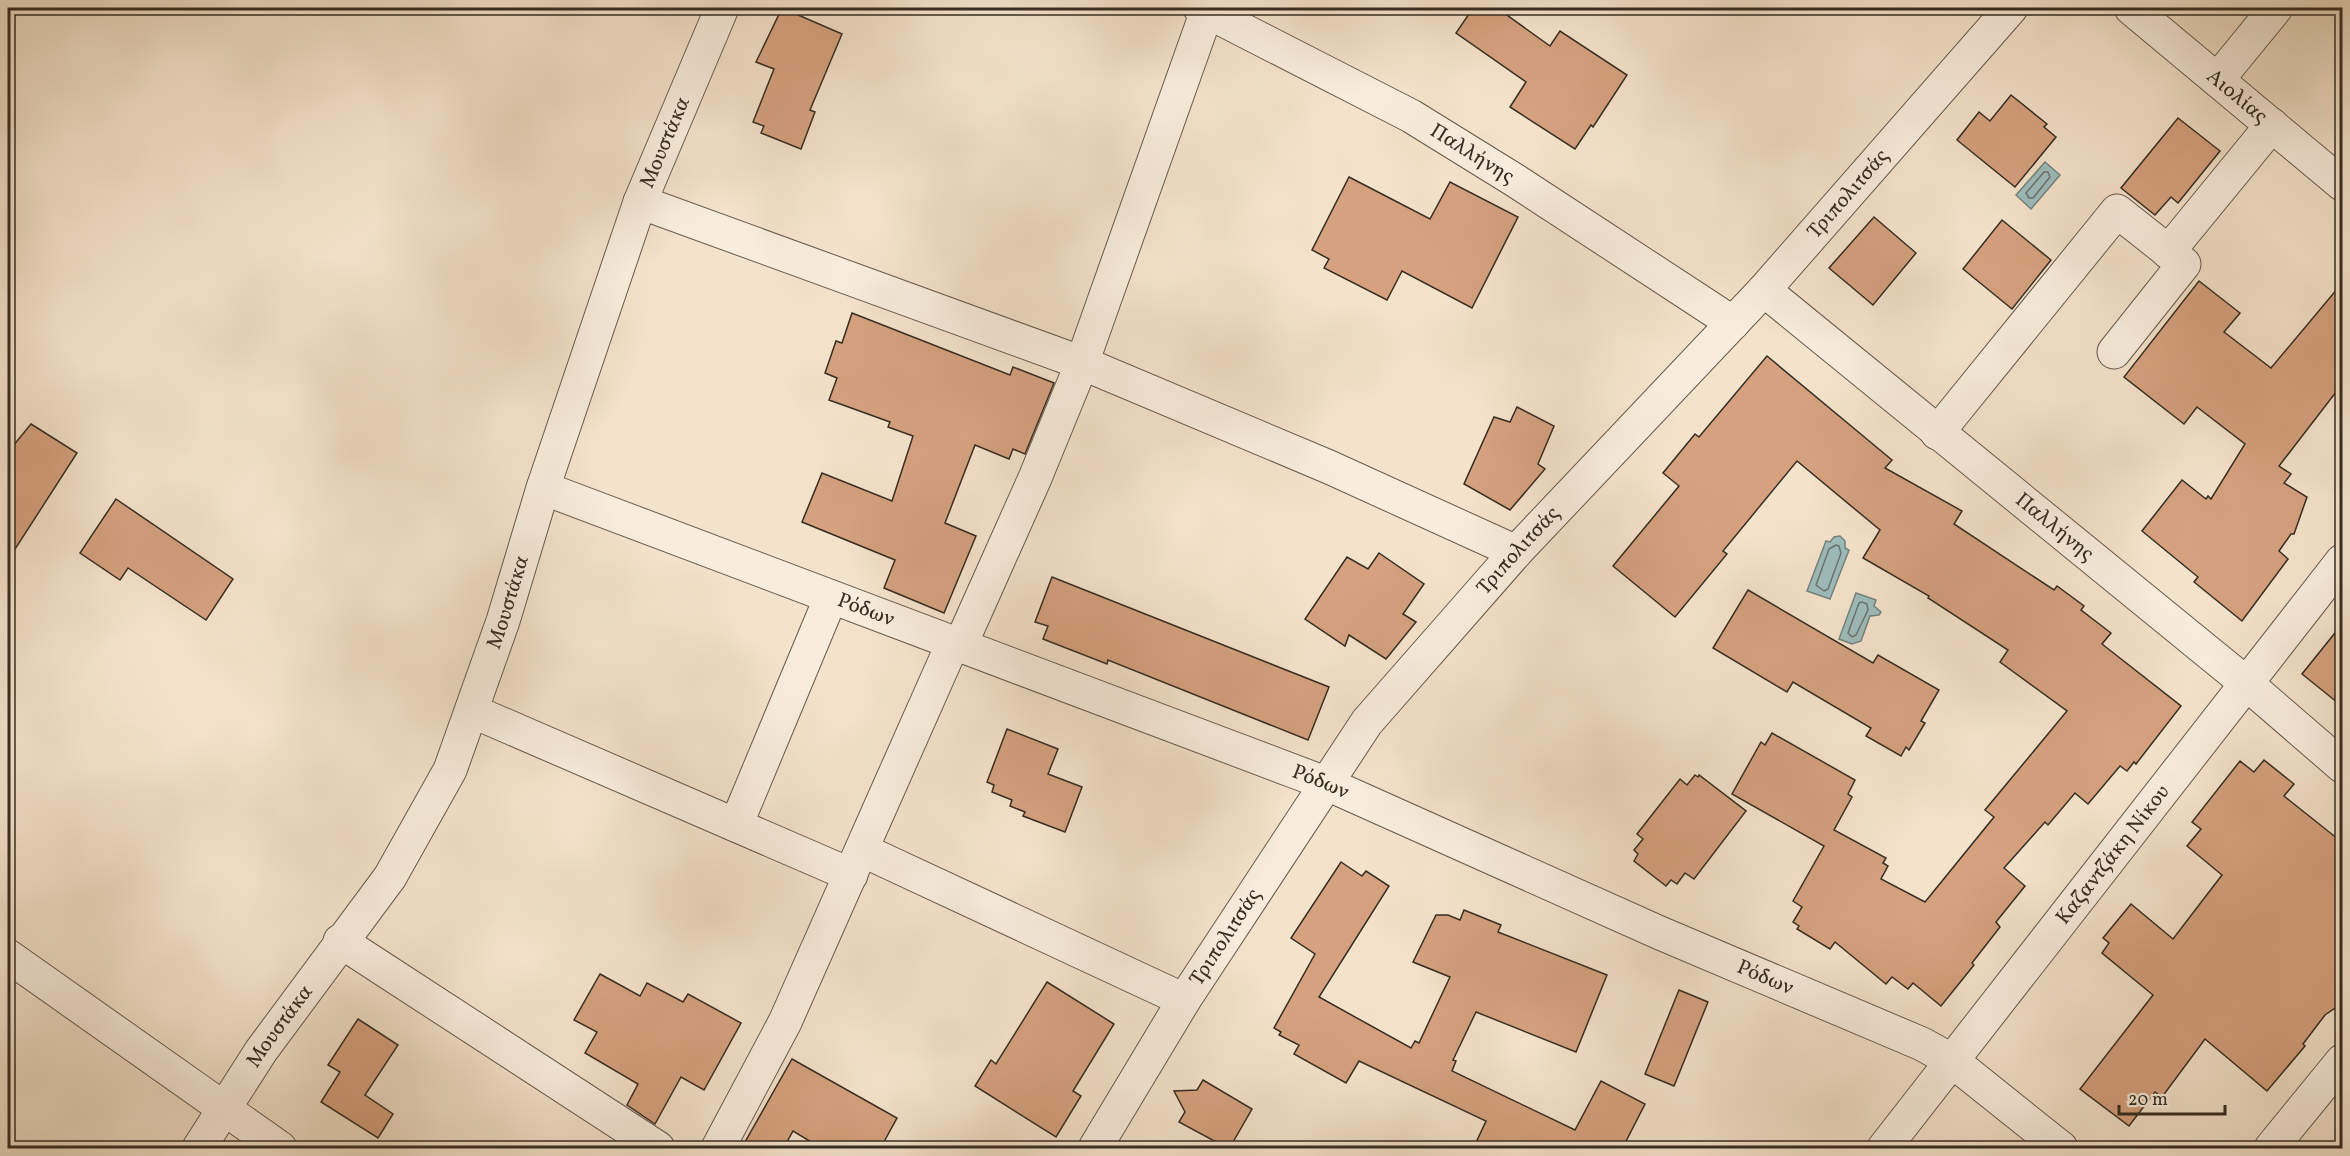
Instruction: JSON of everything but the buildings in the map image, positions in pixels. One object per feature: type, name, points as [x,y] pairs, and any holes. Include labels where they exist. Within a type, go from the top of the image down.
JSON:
[{"type":"street","name":"Μουστάκα","points":[[199,1149],[223,1109],[340,941],[390,876],[450,770],[472,711],[543,488],[640,202],[722,8]]},
{"type":"street","name":"Τριπολιτσάς","points":[[1095,1149],[1184,1000],[1367,722],[1516,552],[1764,291],[2011,8]]},
{"type":"street","name":"Αιολίας","points":[[2131,8],[2343,184]]},
{"type":"street","points":[[2218,80],[2276,8]]},
{"type":"street","points":[[718,1149],[785,1022],[856,863],[1035,478],[1082,363],[1204,9]]},
{"type":"street","name":"Παλλήνης","points":[[1204,9],[1411,116],[1516,181],[1733,323]]},
{"type":"street","points":[[2168,252],[2272,125]]},
{"type":"street","points":[[640,202],[1082,363],[1329,467],[1516,552]]},
{"type":"street","points":[[1937,433],[2117,211],[2184,264],[2114,352]]},
{"type":"street","name":"Παλλήνης","points":[[1764,291],[2246,683],[2343,766]]},
{"type":"street","name":"Ρόδων","points":[[543,488],[1325,783],[1660,933],[1922,1044],[1951,1060],[2061,1149]]},
{"type":"street","name":"Καζαντζάκη Νίκου","points":[[1884,1149],[1951,1060],[2343,561]]},
{"type":"street","points":[[736,825],[831,597]]},
{"type":"street","points":[[472,711],[736,825],[856,863],[1184,1000]]},
{"type":"street","points":[[340,941],[658,1149]]},
{"type":"street","points":[[8,956],[280,1149]]},
{"type":"street","points":[[2271,1149],[2343,1061]]},
{"type":"water","points":[[2045,162],[2060,175],[2031,209],[2016,195]]},
{"type":"water","points":[[1840,536],[1845,541],[1845,548],[1849,550],[1830,599],[1807,591],[1826,541],[1830,542],[1834,537]]},
{"type":"water","points":[[1856,593],[1876,600],[1874,606],[1881,612],[1879,615],[1870,616],[1861,641],[1852,644],[1839,639]]}]
